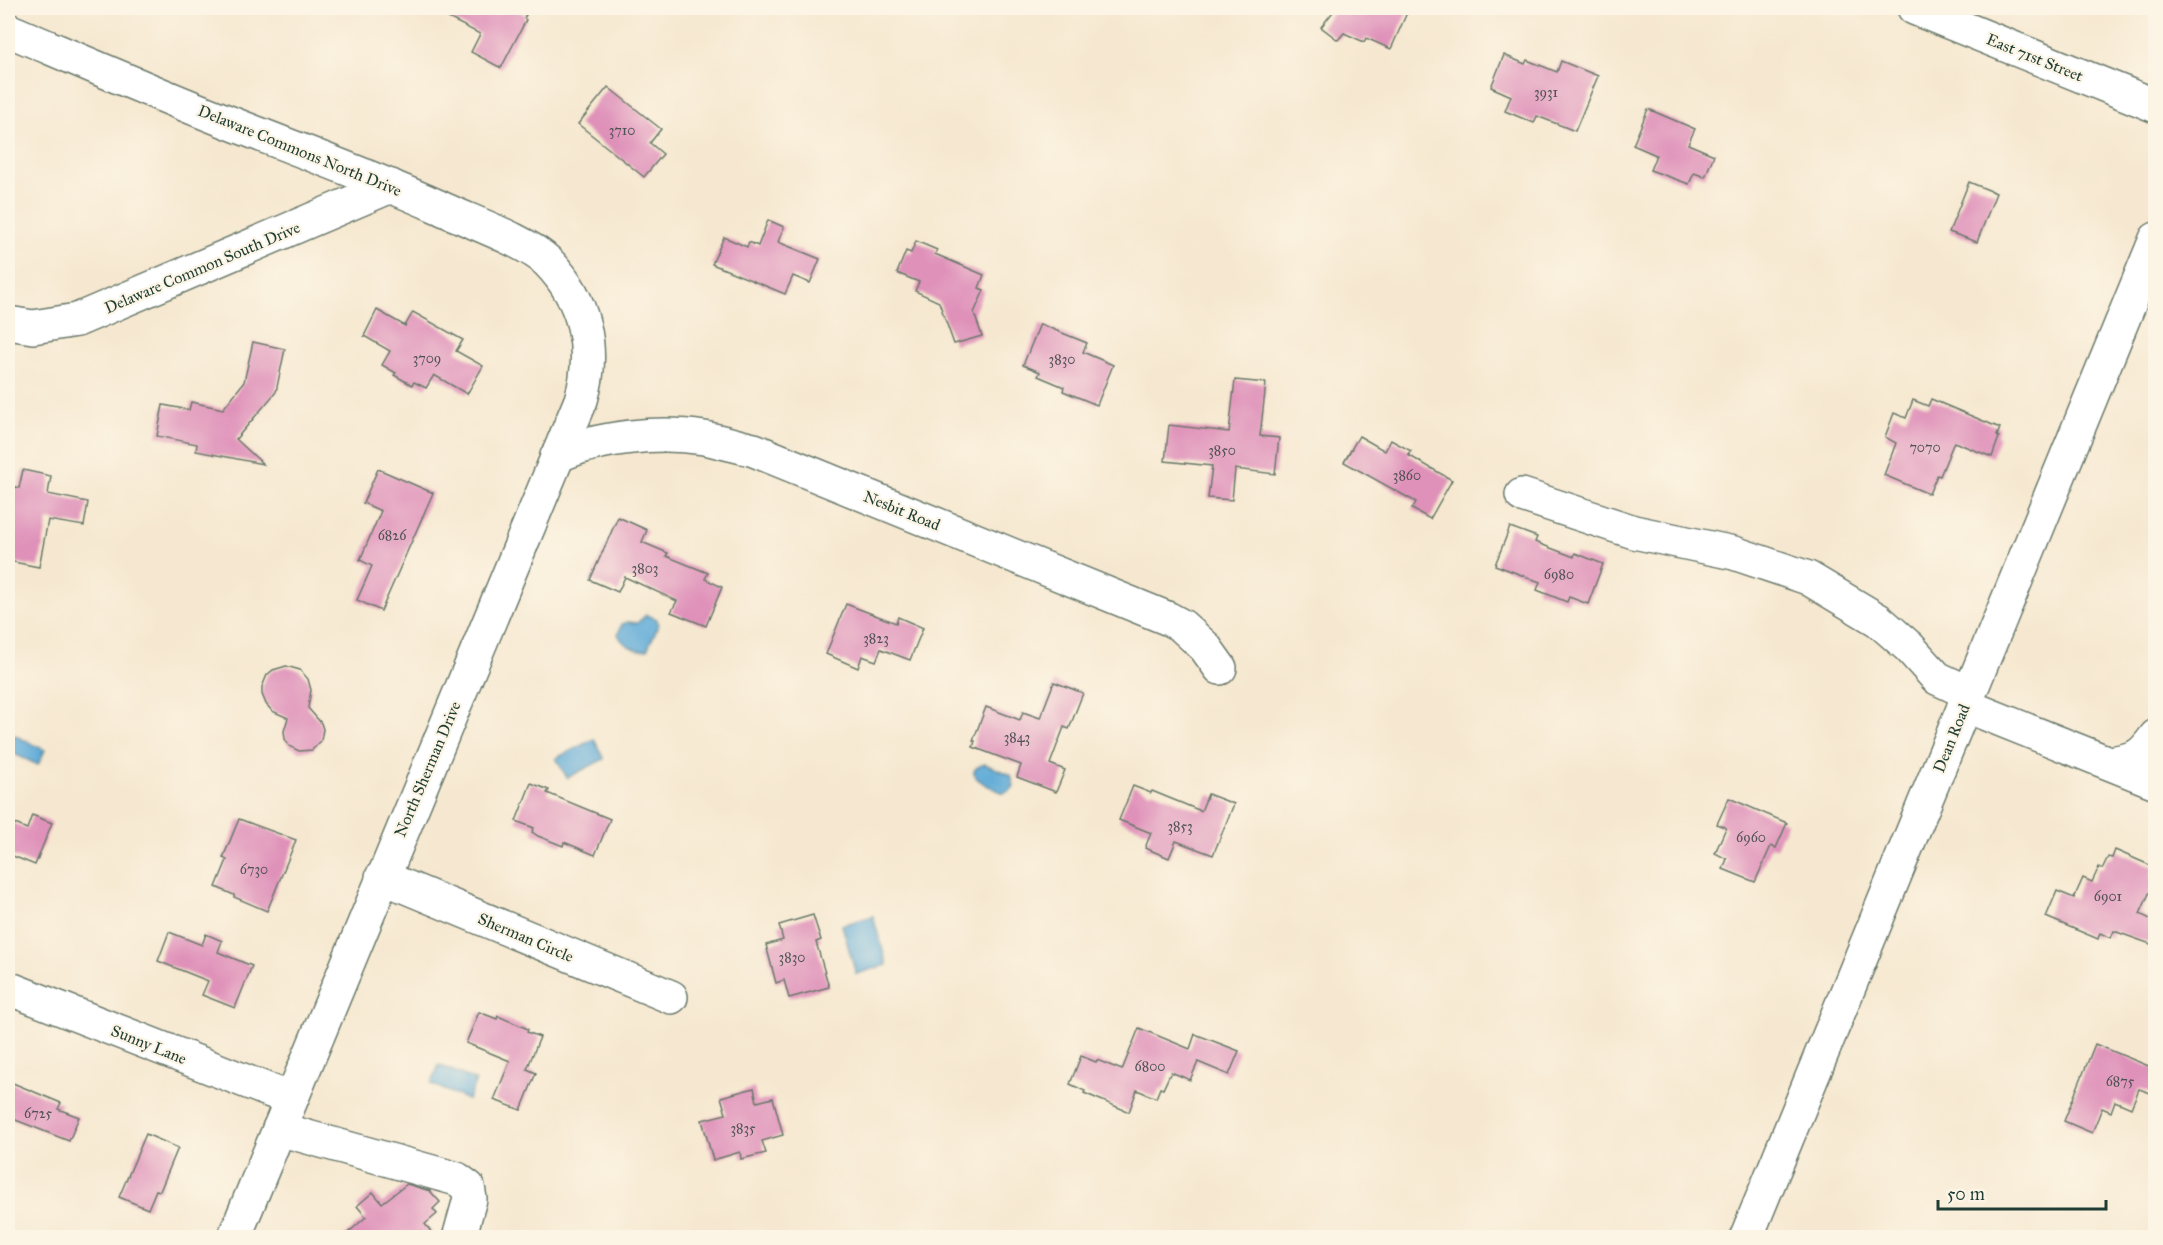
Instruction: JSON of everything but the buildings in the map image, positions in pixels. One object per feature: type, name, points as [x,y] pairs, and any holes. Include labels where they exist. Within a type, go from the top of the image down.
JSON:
[{"type":"street","name":"East 71st Street","points":[[1914,8],[2156,106]]},
{"type":"street","name":"Delaware Commons North Drive","points":[[8,30],[208,114],[391,186],[522,244],[548,262],[573,297]]},
{"type":"street","name":"Delaware Common South Drive","points":[[8,323],[33,327],[77,320],[391,186]]},
{"type":"street","name":"Dean Road","points":[[1746,1238],[2156,239]]},
{"type":"street","name":"North Sherman Drive","points":[[234,1238],[580,400],[588,368],[587,337],[573,297]]},
{"type":"street","name":"Nesbit Road","points":[[557,456],[588,445],[650,436],[702,438],[753,450],[1169,619],[1182,626],[1205,647],[1220,668]]},
{"type":"street","points":[[1522,495],[1634,532],[1734,553],[1808,578],[1878,620],[1909,647],[1937,678],[1967,699],[2156,782]]},
{"type":"street","points":[[2110,763],[2134,759],[2156,736]]},
{"type":"street","name":"Sherman Circle","points":[[382,877],[671,997]]},
{"type":"street","name":"Sunny Lane","points":[[8,988],[285,1114],[457,1179],[468,1187],[470,1199],[459,1238]]},
{"type":"water","points":[[646,615],[657,619],[658,626],[647,650],[634,649],[626,644],[618,634],[622,624],[637,623]]},
{"type":"water","points":[[12,734],[45,750],[38,765],[8,751],[8,743]]},
{"type":"water","points":[[594,739],[604,759],[567,778],[556,758]]},
{"type":"water","points":[[985,764],[1011,775],[1014,786],[1011,790],[1004,793],[975,776],[974,772],[977,768]]},
{"type":"water","points":[[873,916],[887,965],[856,974],[842,925]]},
{"type":"water","points":[[439,1065],[476,1081],[468,1100],[431,1084]]}]
